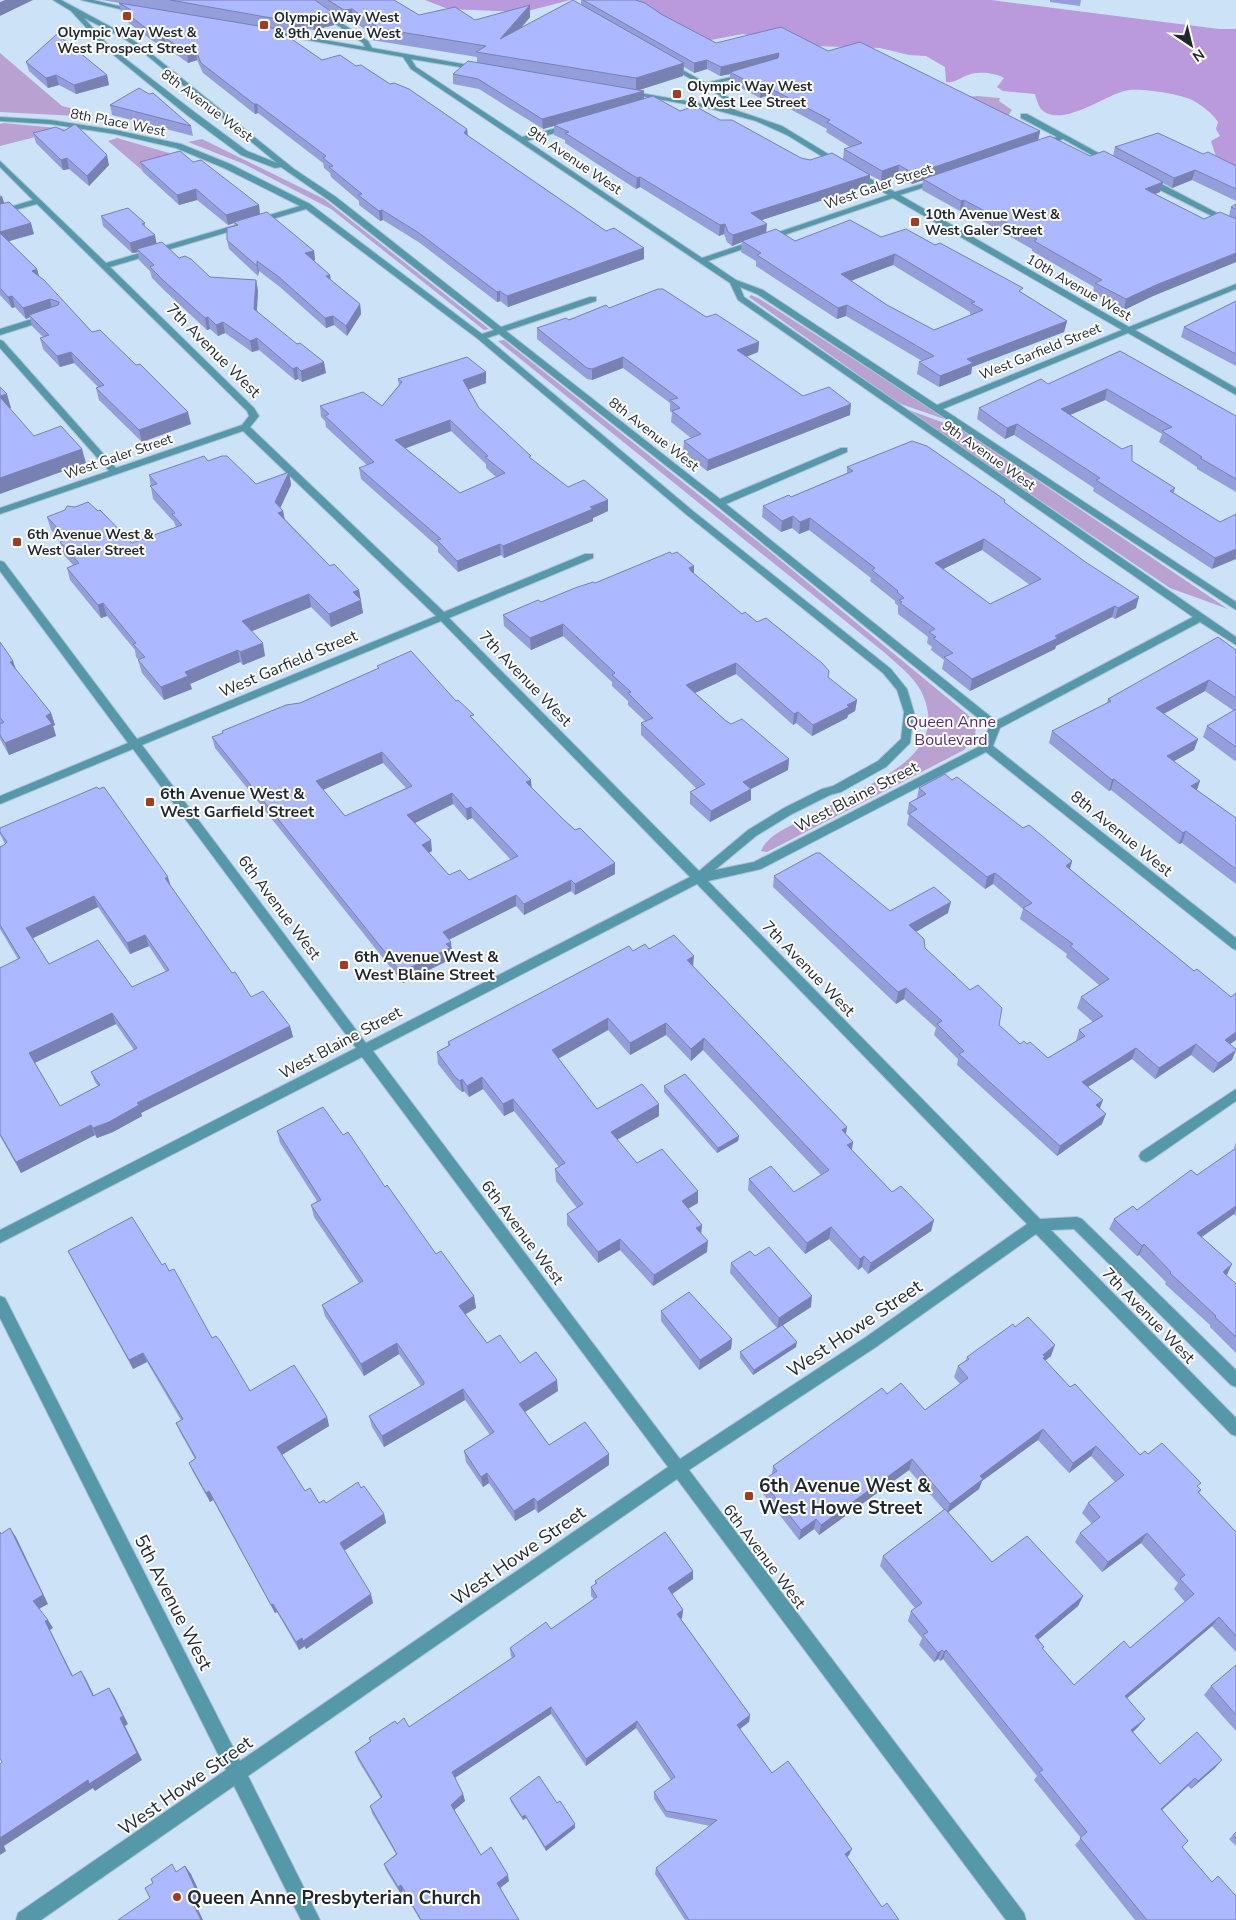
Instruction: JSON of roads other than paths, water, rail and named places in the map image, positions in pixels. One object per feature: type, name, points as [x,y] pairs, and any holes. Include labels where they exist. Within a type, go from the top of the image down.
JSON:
[{"type":"street","name":"8th Avenue West","points":[[56,0],[124,36],[146,52],[290,171],[333,199],[501,331],[995,726]]},
{"type":"street","points":[[84,0],[143,12]]},
{"type":"street","points":[[304,0],[366,42],[370,50]]},
{"type":"street","name":"8th Avenue West","points":[[72,8],[107,47],[244,153],[290,171]]},
{"type":"street","points":[[265,32],[484,69]]},
{"type":"street","name":"9th Avenue West","points":[[406,56],[413,68],[733,282],[760,292],[1234,603]]},
{"type":"street","points":[[665,62],[727,100],[732,111]]},
{"type":"street","points":[[705,85],[756,71]]},
{"type":"street","name":"10th Avenue West","points":[[616,91],[732,111],[776,126],[1236,392]]},
{"type":"street","points":[[642,105],[662,99]]},
{"type":"street","points":[[1024,116],[1117,165]]},
{"type":"street","name":"8th Place West","points":[[0,119],[50,122],[115,132],[178,146],[228,166],[307,206]]},
{"type":"street","points":[[520,140],[574,125]]},
{"type":"street","points":[[1036,146],[1063,137]]},
{"type":"street","name":"7th Avenue West","points":[[0,163],[251,410],[254,416],[245,427],[442,616],[1236,1429]]},
{"type":"street","name":"West Galer Street","points":[[701,260],[948,177]]},
{"type":"street","points":[[1142,178],[1236,226]]},
{"type":"street","points":[[0,212],[38,201]]},
{"type":"street","points":[[104,266],[307,206],[481,337],[593,299]]},
{"type":"street","name":"9th Avenue West","points":[[733,282],[741,298],[1236,642]]},
{"type":"street","name":"West Garfield Street","points":[[937,408],[1130,331],[1236,286]]},
{"type":"street","points":[[0,332],[56,314]]},
{"type":"street","name":"West Blaine Street","points":[[0,1237],[697,879],[752,833],[788,811],[826,792],[838,789],[882,764],[906,740],[909,712],[902,689],[887,671],[690,514],[481,337]]},
{"type":"street","points":[[0,343],[115,472]]},
{"type":"street","name":"West Galer Street","points":[[0,511],[245,427]]},
{"type":"street","points":[[719,504],[844,450]]},
{"type":"street","name":"West Garfield Street","points":[[0,800],[589,556]]},
{"type":"street","name":"6th Avenue West","points":[[0,564],[1018,1920]]},
{"type":"street","points":[[987,747],[995,726],[1200,618]]},
{"type":"street","name":"8th Avenue West","points":[[987,747],[1236,945]]},
{"type":"street","name":"West Blaine Street","points":[[697,879],[757,866],[856,817],[987,747]]},
{"type":"street","points":[[1146,1156],[1236,1094]]},
{"type":"street","name":"7th Avenue West","points":[[1037,1226],[1077,1222],[1236,1380]]},
{"type":"street","name":"West Howe Street","points":[[25,1920],[678,1469],[871,1342],[1037,1226]]},
{"type":"street","name":"5th Avenue West","points":[[0,1303],[311,1920]]},
{"type":"place","name":"Olympic Way West & West Prospect Street","points":[[127,16]]},
{"type":"place","name":"Olympic Way West & 9th Avenue West","points":[[264,25]]},
{"type":"place","name":"Olympic Way West & West Lee Street","points":[[677,94]]},
{"type":"place","name":"10th Avenue West & West Galer Street","points":[[915,222]]},
{"type":"place","name":"6th Avenue West & West Galer Street","points":[[17,542]]},
{"type":"place","name":"6th Avenue West & West Garfield Street","points":[[150,802]]},
{"type":"place","name":"6th Avenue West & West Blaine Street","points":[[344,965]]},
{"type":"place","name":"6th Avenue West & West Howe Street","points":[[749,1496]]},
{"type":"place","name":"Queen Anne Presbyterian Church","points":[[177,1897]]},
{"type":"park label","name":"Queen Anne Boulevard","points":[[951,730]]}]
